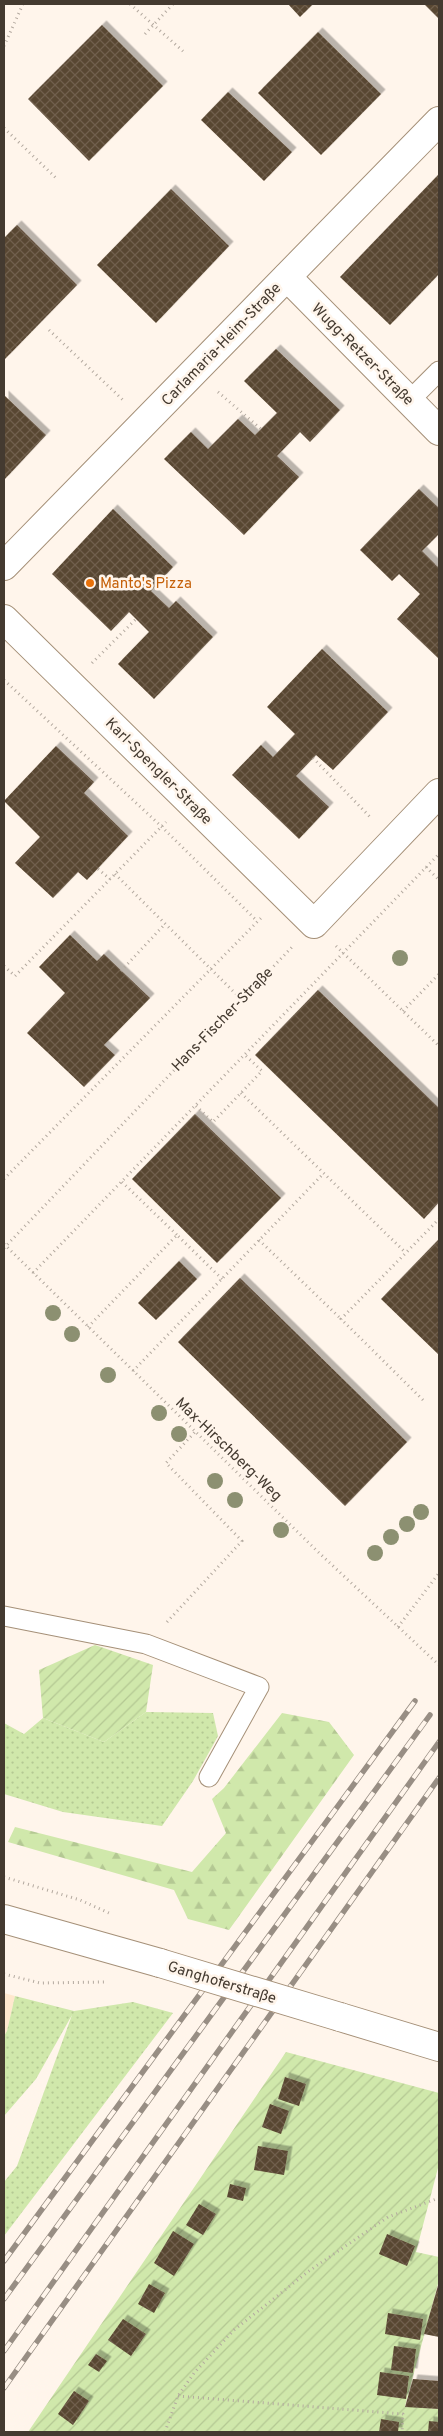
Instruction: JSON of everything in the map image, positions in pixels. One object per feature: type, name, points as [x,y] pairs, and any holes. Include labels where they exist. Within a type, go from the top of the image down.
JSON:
[{"type":"street","name":"Carlamaria-Heim-Straße","points":[[4,566],[439,121]]},
{"type":"street","name":"Wugg-Retzer-Straße","points":[[287,277],[439,431]]},
{"type":"street","name":"Karl-Spengler-Straße","points":[[4,619],[314,924]]},
{"type":"street","points":[[314,924],[439,793]]},
{"type":"street","name":"Ganghoferstraße","points":[[4,1919],[160,1963],[439,2047]]},
{"type":"lane","points":[[409,401],[439,371]]},
{"type":"lane","points":[[4,1616],[146,1644],[259,1688],[210,1777]]},
{"type":"path","points":[[4,46],[23,4]]},
{"type":"path","points":[[130,4],[185,53]]},
{"type":"path","points":[[145,34],[174,4]]},
{"type":"path","points":[[4,128],[56,178]]},
{"type":"path","points":[[49,330],[101,379]]},
{"type":"path","points":[[194,371],[261,429]]},
{"type":"path","points":[[104,651],[136,620]]},
{"type":"path","points":[[4,680],[162,826],[258,921]]},
{"type":"path","points":[[313,758],[393,841]]},
{"type":"path","points":[[4,966],[15,976],[188,800]]},
{"type":"path","points":[[33,1274],[439,854]]},
{"type":"path","points":[[426,867],[439,880]]},
{"type":"path","points":[[98,869],[110,880]]},
{"type":"path","points":[[115,874],[241,999]]},
{"type":"path","points":[[4,1180],[284,894]]},
{"type":"path","points":[[121,971],[165,924]]},
{"type":"path","points":[[314,924],[439,1046]]},
{"type":"path","name":"Hans-Fischer-Straße","points":[[4,1246],[314,924]]},
{"type":"path","points":[[403,1011],[439,974]]},
{"type":"path","points":[[196,1106],[213,1122],[241,1093],[262,1071],[245,1055]]},
{"type":"path","points":[[241,1093],[406,1253]]},
{"type":"path","points":[[133,1371],[324,1173]]},
{"type":"path","points":[[122,1182],[222,1279]]},
{"type":"path","points":[[341,1320],[439,1218]]},
{"type":"path","points":[[88,1327],[177,1235]]},
{"type":"path","points":[[260,1240],[423,1400]]},
{"type":"path","name":"Max-Hirschberg-Weg","points":[[4,1246],[439,1665]]},
{"type":"path","points":[[146,1644],[242,1541],[166,1463],[195,1432]]},
{"type":"path","points":[[398,1627],[439,1573]]},
{"type":"path","points":[[4,1877],[80,1900],[114,1915]]},
{"type":"path","points":[[4,1974],[40,1983],[105,1982],[114,1985]]},
{"type":"path","points":[[165,2432],[178,2396],[194,2373],[234,2330],[302,2277],[388,2217],[439,2198]]},
{"type":"path","points":[[178,2396],[403,2414],[402,2432]]},
{"type":"shaded area","points":[[4,1993],[15,1996],[7,2031],[4,2036]]},
{"type":"green space","points":[[95,1645],[153,1665],[146,1712],[104,1742],[43,1718],[39,1670]]},
{"type":"green space","points":[[146,1712],[213,1713],[218,1736],[193,1781],[162,1826],[63,1812],[4,1794],[4,1723],[24,1734],[43,1718],[104,1742]]},
{"type":"green space","points":[[282,1713],[329,1722],[354,1755],[229,1930],[188,1919],[174,1890],[8,1842],[15,1827],[192,1872],[226,1833],[212,1799],[224,1788]]},
{"type":"green space","points":[[15,1996],[74,2011],[133,2002],[173,2013],[4,2236],[4,2182],[17,2166],[72,2015],[36,2079],[4,2116],[4,2036],[7,2031]]},
{"type":"green space","points":[[286,2052],[439,2093],[439,2164],[416,2252],[439,2257],[439,2280],[405,2406],[439,2409],[439,2432],[28,2432]]},
{"type":"building","points":[[288,4],[313,4],[300,17]]},
{"type":"building","points":[[424,4],[439,4],[439,19]]},
{"type":"building","points":[[102,25],[163,86],[89,161],[28,99]]},
{"type":"building","points":[[318,32],[381,94],[321,155],[258,93]]},
{"type":"building","points":[[228,92],[292,152],[264,181],[201,120]]},
{"type":"building","points":[[439,174],[439,274],[390,325],[340,277]]},
{"type":"building","points":[[171,189],[229,246],[156,323],[97,265]]},
{"type":"building","points":[[17,225],[77,285],[5,359],[4,238]]},
{"type":"building","points":[[276,349],[340,410],[310,442],[300,432],[277,456],[299,477],[244,535],[164,459],[191,432],[208,449],[238,419],[255,435],[277,413],[244,381]]},
{"type":"building","points":[[4,395],[46,435],[4,480]]},
{"type":"building","points":[[419,489],[439,508],[439,534],[422,551],[439,568],[439,659],[397,619],[420,594],[399,574],[392,581],[360,550]]},
{"type":"building","points":[[113,509],[173,567],[151,591],[169,608],[176,601],[213,637],[154,699],[118,664],[149,632],[129,612],[111,631],[52,574]]},
{"type":"building","points":[[322,649],[388,712],[333,770],[316,755],[296,776],[329,807],[299,839],[232,775],[261,745],[273,757],[295,734],[267,707]]},
{"type":"building","points":[[56,746],[94,782],[84,793],[128,836],[87,880],[78,872],[53,898],[15,863],[40,837],[4,801]]},
{"type":"building","points":[[70,935],[97,961],[104,954],[150,998],[104,1045],[115,1055],[84,1087],[27,1033],[65,993],[39,967]]},
{"type":"building","points":[[318,990],[439,1108],[439,1202],[424,1219],[255,1055]]},
{"type":"building","points":[[195,1114],[281,1198],[217,1263],[132,1179]]},
{"type":"building","points":[[439,1239],[439,1355],[381,1299]]},
{"type":"building","points":[[179,1261],[197,1279],[156,1320],[138,1303]]},
{"type":"building","points":[[240,1278],[407,1442],[345,1506],[178,1342]]},
{"type":"building","points":[[285,2077],[306,2084],[299,2106],[278,2099]]},
{"type":"building","points":[[270,2104],[289,2111],[281,2134],[262,2127]]},
{"type":"building","points":[[258,2146],[288,2151],[284,2175],[254,2170]]},
{"type":"building","points":[[230,2184],[246,2188],[243,2201],[227,2197]]},
{"type":"building","points":[[199,2204],[216,2214],[203,2235],[186,2225]]},
{"type":"building","points":[[173,2231],[194,2244],[174,2276],[154,2263]]},
{"type":"building","points":[[387,2234],[415,2246],[407,2266],[379,2254]]},
{"type":"building","points":[[439,2282],[439,2337],[424,2334]]},
{"type":"building","points":[[149,2284],[165,2293],[154,2313],[138,2304]]},
{"type":"building","points":[[388,2313],[423,2319],[420,2340],[385,2334]]},
{"type":"building","points":[[123,2319],[146,2334],[131,2356],[108,2340]]},
{"type":"building","points":[[394,2346],[416,2349],[413,2373],[391,2370]]},
{"type":"building","points":[[96,2354],[107,2361],[99,2372],[88,2365]]},
{"type":"building","points":[[380,2372],[409,2376],[406,2399],[377,2395]]},
{"type":"building","points":[[413,2379],[439,2381],[439,2409],[405,2407]]},
{"type":"building","points":[[74,2391],[89,2401],[73,2425],[58,2414]]},
{"type":"building","points":[[381,2419],[399,2422],[398,2432],[379,2432]]},
{"type":"building","points":[[429,2421],[439,2422],[439,2432],[428,2432]]},
{"type":"railway","points":[[4,2261],[415,1701]]},
{"type":"railway","points":[[4,2299],[430,1715]]},
{"type":"railway","points":[[4,2351],[439,1742]]},
{"type":"railway","points":[[4,2388],[439,1778]]},
{"type":"place","name":"Manto's Pizza","points":[[90,583]]}]
